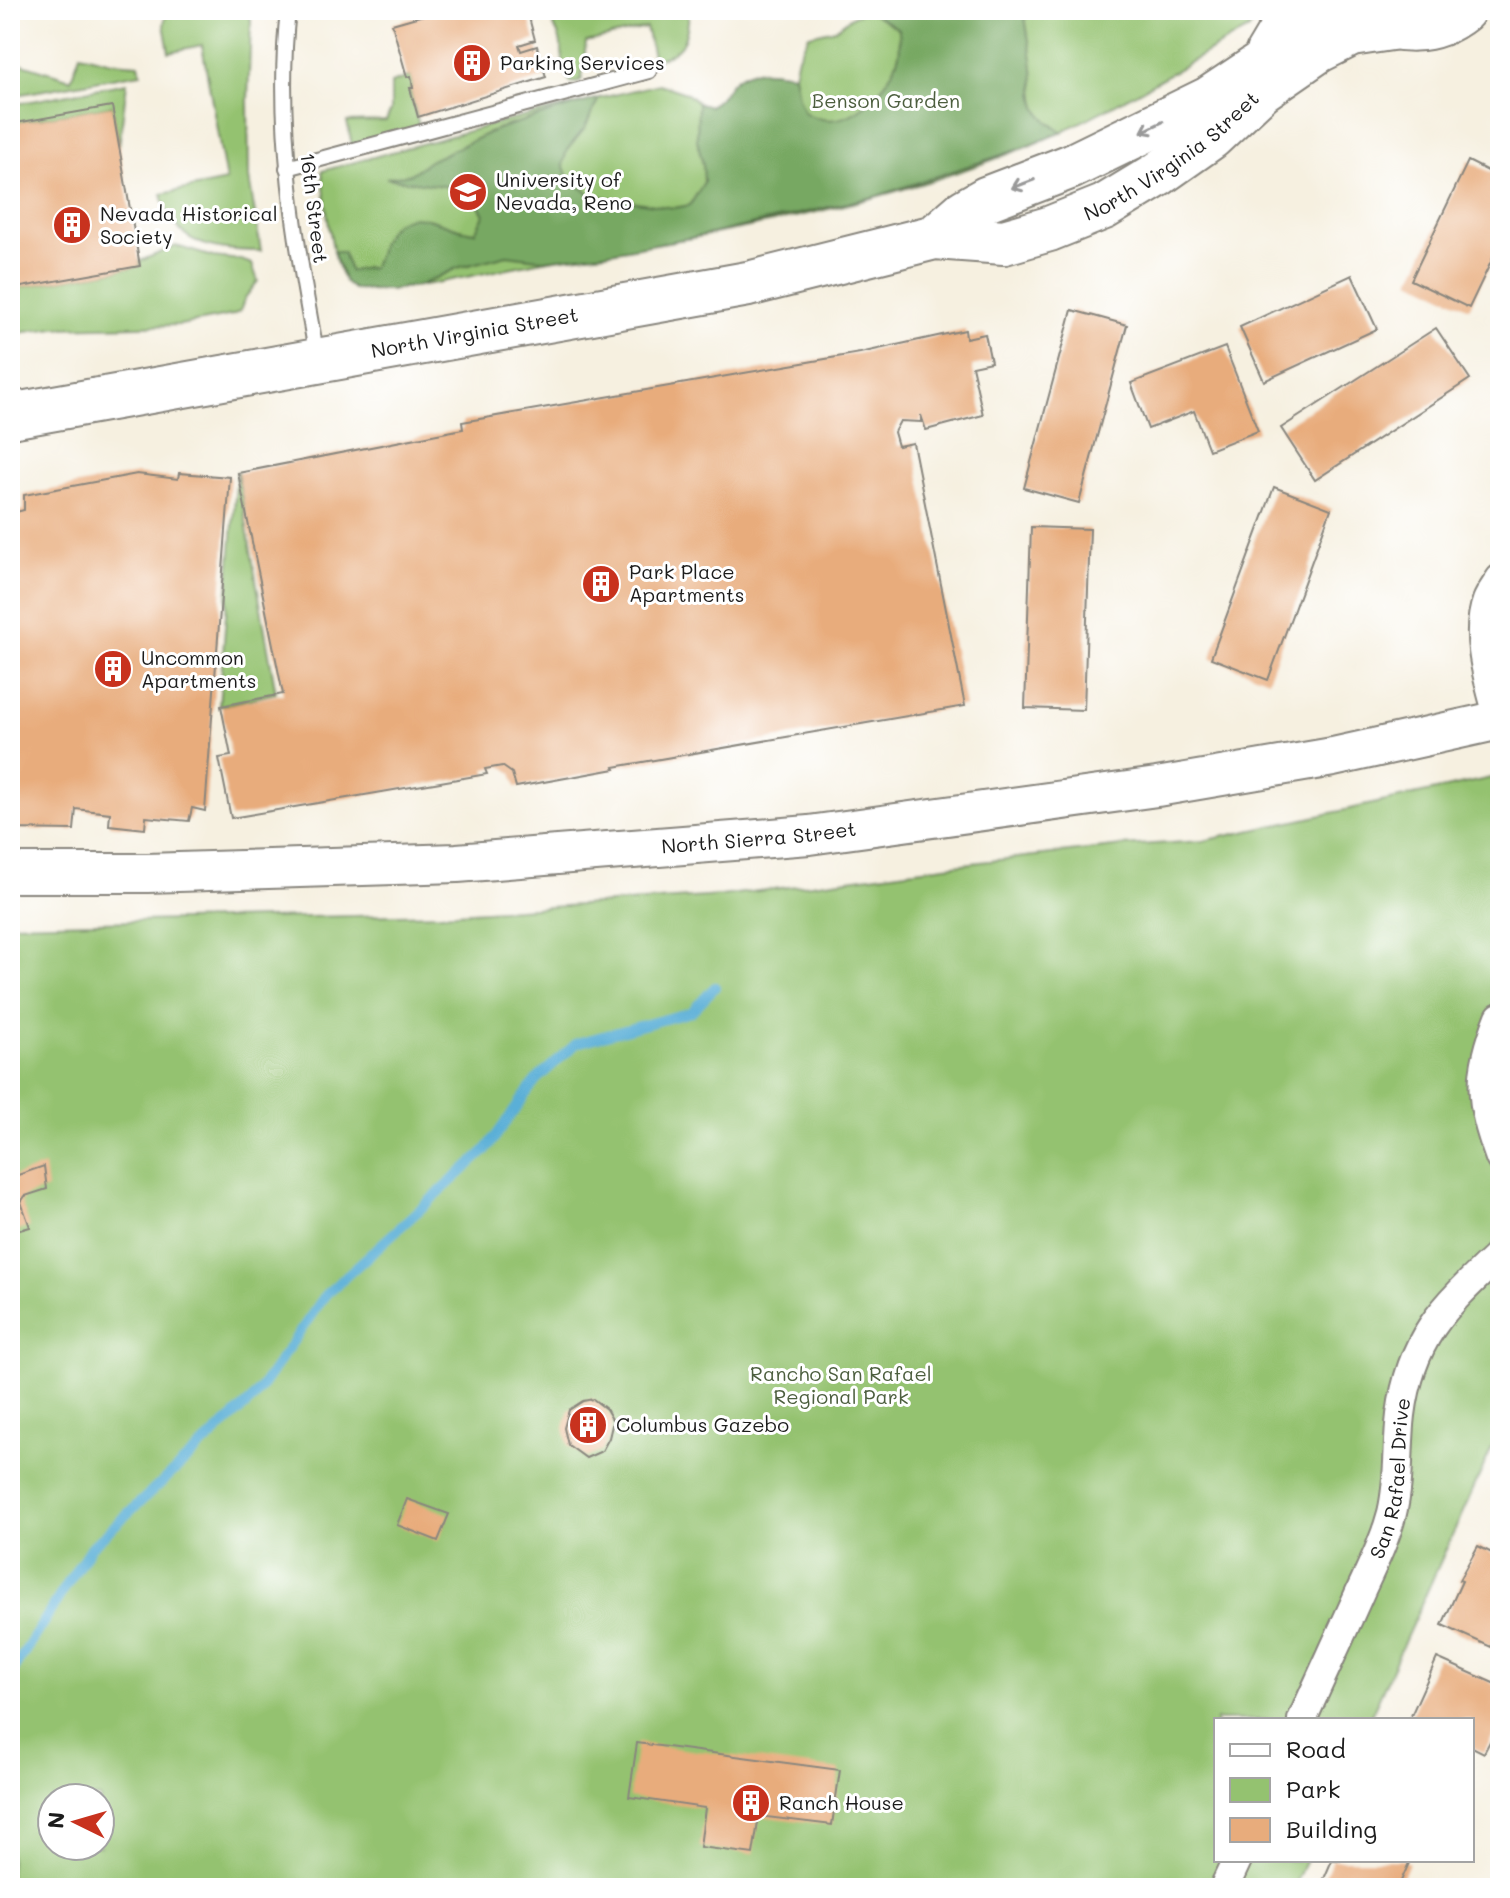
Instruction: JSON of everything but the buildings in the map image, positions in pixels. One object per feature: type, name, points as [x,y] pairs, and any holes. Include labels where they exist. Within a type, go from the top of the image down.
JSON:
[{"type":"main road","name":"North Virginia Street","points":[[935,237],[965,211],[986,199],[1072,166],[1209,99],[1263,63],[1297,32],[1311,10]]},
{"type":"main road","name":"North Virginia Street","points":[[10,416],[748,284],[935,237],[1004,242],[1049,229],[1104,207],[1157,175],[1211,137],[1261,90],[1319,50],[1372,19],[1422,29],[1451,20],[1463,10]]},
{"type":"main road","name":"North Sierra Street","points":[[10,873],[106,874],[369,867],[568,855],[809,835],[1255,771],[1500,721]]},
{"type":"street","points":[[1500,579],[1487,601],[1482,630],[1500,721]]},
{"type":"street","points":[[1500,1017],[1490,1044],[1482,1089],[1489,1127],[1500,1158]]},
{"type":"street","name":"San Rafael Drive","points":[[1303,1718],[1380,1547],[1392,1513],[1399,1477],[1400,1418],[1408,1373],[1425,1336],[1457,1293],[1500,1254]]},
{"type":"street","points":[[1224,1888],[1236,1862]]},
{"type":"lane","name":"16th Street","points":[[288,10],[284,83],[287,168],[298,255],[318,361]]},
{"type":"lane","points":[[1209,99],[1258,42],[1276,10]]},
{"type":"lane","points":[[287,168],[649,71]]},
{"type":"green space","points":[[167,10],[248,10],[251,21],[249,178],[261,251],[212,247],[198,242],[175,225],[167,211],[162,194],[226,181],[202,45],[169,52],[164,24]]},
{"type":"green space","points":[[557,10],[689,10],[682,42],[664,57],[654,60],[646,28],[586,42],[582,79],[577,83],[570,82],[564,68],[560,40],[553,26]]},
{"type":"green space","points":[[867,10],[1266,10],[1249,29],[1053,136],[906,189],[744,228],[407,288],[363,290],[350,286],[343,278],[333,250],[322,171],[498,123],[659,84],[686,93],[698,103],[709,106],[737,77],[752,71],[794,74],[798,56],[809,35],[835,29]]},
{"type":"green space","name":"Benson Garden","points":[[867,10],[1028,10],[1025,16],[1035,101],[1043,116],[1062,132],[877,196],[706,235],[545,260],[507,255],[457,268],[421,285],[390,290],[353,289],[345,282],[333,252],[343,252],[350,271],[372,267],[384,236],[407,218],[429,219],[475,232],[484,215],[467,183],[450,187],[386,178],[410,174],[431,160],[497,129],[599,98],[585,128],[567,150],[563,164],[568,178],[592,195],[674,208],[690,205],[704,182],[697,140],[698,103],[713,104],[737,77],[752,71],[794,74],[804,112],[822,119],[848,116],[871,100],[889,78],[900,45],[899,29]]},
{"type":"green space","points":[[80,54],[112,62],[139,64],[141,73],[10,96],[10,60],[71,79]]},
{"type":"green space","points":[[411,76],[413,88],[410,89],[419,126],[352,145],[347,122],[386,121],[391,110],[391,83]]},
{"type":"green space","points":[[127,83],[119,146],[112,106],[10,124],[10,105]]},
{"type":"green space","points":[[176,246],[252,264],[258,281],[245,298],[240,311],[180,325],[55,328],[10,334],[10,289],[140,266],[140,261]]},
{"type":"green space","points":[[237,471],[276,693],[219,706]]},
{"type":"green space","name":"Rancho San Rafael Regional Park","points":[[1500,776],[1500,1430],[1370,1718],[1214,1718],[1214,1862],[1305,1862],[1293,1888],[10,1888],[10,924],[440,914],[721,896],[1122,846],[1203,841]]},
{"type":"waterway","points":[[10,1675],[90,1548],[253,1399],[326,1294],[486,1150],[536,1080],[577,1043],[691,1012],[715,987]]},
{"type":"place","name":"Parking Services","points":[[472,63]]},
{"type":"place","name":"University of Nevada, Reno","points":[[468,192]]},
{"type":"place","name":"Nevada Historical Society","points":[[72,225]]},
{"type":"place","name":"Park Place Apartments","points":[[601,584]]},
{"type":"place","name":"Uncommon Apartments","points":[[113,669]]},
{"type":"place","name":"Columbus Gazebo","points":[[588,1425]]},
{"type":"place","name":"Ranch House","points":[[751,1803]]}]
